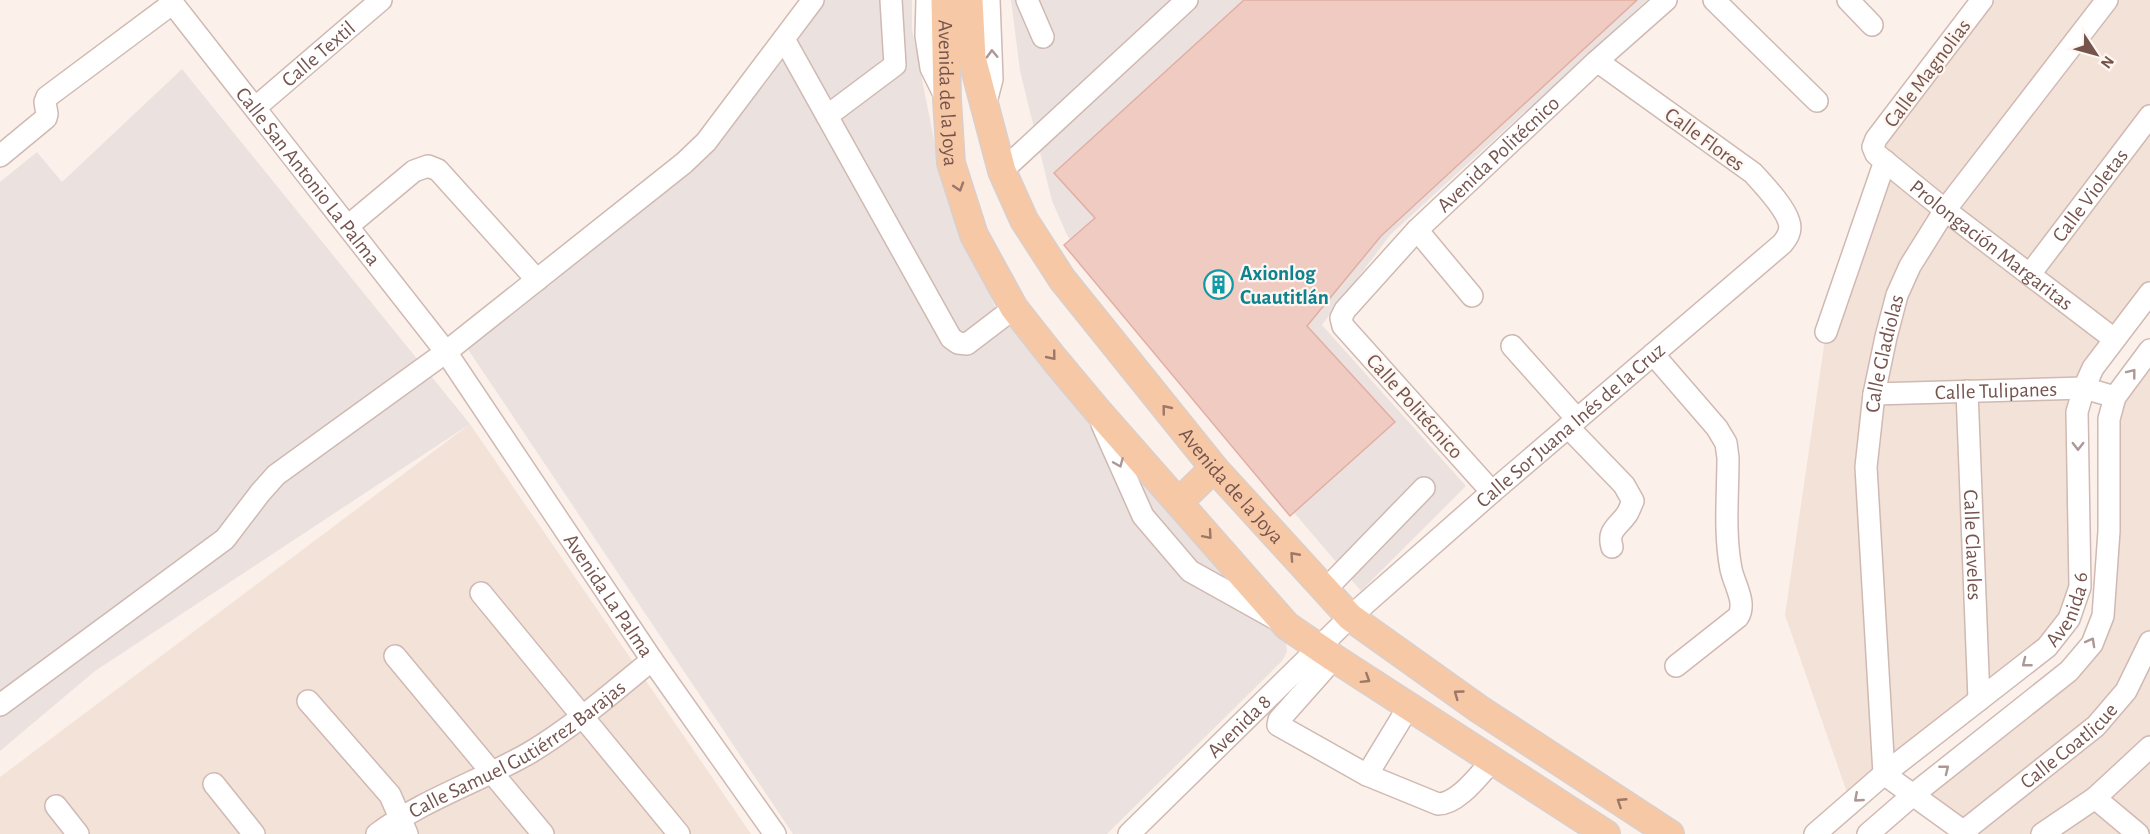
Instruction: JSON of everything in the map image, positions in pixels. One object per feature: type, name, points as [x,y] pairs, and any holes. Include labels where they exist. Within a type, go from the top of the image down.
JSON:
[{"type":"main road","name":"Avenida de la Joya","points":[[957,3],[1002,171],[1024,220],[1062,279],[1214,468],[1350,617],[1479,709],[1670,834]]},
{"type":"main road","name":"Avenida de la Joya","points":[[957,3],[947,100],[951,163],[974,235],[1014,308],[1096,410],[1287,626],[1606,834]]},
{"type":"main road","points":[[1179,502],[1214,468]]},
{"type":"street","name":"Calle Textil","points":[[256,107],[381,0]]},
{"type":"street","points":[[0,705],[225,539],[276,475],[446,352],[684,163],[698,149],[813,0]]},
{"type":"street","points":[[873,0],[893,21]]},
{"type":"street","points":[[827,116],[895,65],[891,0]]},
{"type":"street","points":[[1027,0],[1043,37]]},
{"type":"street","points":[[1002,171],[1187,0]]},
{"type":"street","name":"Avenida Politécnico","points":[[1341,318],[1345,310],[1417,230],[1597,61],[1666,0]]},
{"type":"street","points":[[1714,0],[1817,101]]},
{"type":"street","points":[[1848,0],[1872,25]]},
{"type":"street","name":"Calle Magnolias","points":[[1826,332],[1879,154],[1876,139],[1982,0]]},
{"type":"street","name":"Calle Gladiolas","points":[[1884,774],[1866,467],[1874,394],[1897,295],[1910,266],[1945,210],[2107,0]]},
{"type":"street","name":"Calle San Antonio La Palma","points":[[172,2],[446,352]]},
{"type":"street","points":[[0,156],[46,118],[47,97],[172,2]]},
{"type":"street","points":[[784,39],[951,338],[958,343],[967,344],[1014,308]]},
{"type":"street","name":"Calle Flores","points":[[1597,61],[1753,173],[1770,192],[1789,222],[1789,234]]},
{"type":"street","name":"Calle Violetas","points":[[2030,274],[2150,116]]},
{"type":"street","name":"Prolongación Margaritas","points":[[1879,154],[1945,210],[2114,339]]},
{"type":"street","points":[[348,226],[414,171],[428,166],[438,170],[537,280]]},
{"type":"street","points":[[1417,230],[1472,296]]},
{"type":"street","name":"Calle Sor Juana Inés de la Cruz","points":[[1350,617],[1492,492],[1782,244],[1789,234]]},
{"type":"street","name":"Avenida 6","points":[[1815,834],[1884,774],[2047,647],[2069,619],[2080,587],[2078,412],[2084,388],[2093,368],[2150,293]]},
{"type":"street","name":"Calle Politécnico","points":[[1341,318],[1343,326],[1492,492]]},
{"type":"street","points":[[1512,346],[1624,484],[1633,501],[1627,514],[1612,530],[1610,541],[1612,548]]},
{"type":"street","name":"Avenida 6","points":[[1868,834],[1914,794],[2069,671],[2092,644],[2103,616],[2109,531],[2109,418],[2115,397],[2150,350]]},
{"type":"street","name":"Avenida La Palma","points":[[446,352],[652,660],[775,834]]},
{"type":"street","points":[[1653,354],[1717,428],[1726,443],[1728,551],[1731,571],[1742,605],[1742,611],[1738,617],[1676,666]]},
{"type":"street","name":"Calle Tulipanes","points":[[1874,394],[2084,388],[2115,397]]},
{"type":"street","name":"Calle Claveles","points":[[1967,391],[1979,699]]},
{"type":"street","points":[[1096,410],[1143,516],[1190,571],[1287,626]]},
{"type":"street","points":[[1325,590],[1424,488]]},
{"type":"street","points":[[2078,529],[2109,531]]},
{"type":"street","points":[[481,593],[679,834]]},
{"type":"street","name":"Avenida 8","points":[[1129,834],[1300,680],[1326,653],[1350,617]]},
{"type":"street","name":"Calle Coatlicue","points":[[1966,833],[2096,726],[2126,691],[2149,648]]},
{"type":"street","points":[[395,656],[543,834]]},
{"type":"street","name":"Calle Samuel Gutiérrez Barajas","points":[[377,834],[403,826],[491,772],[531,751],[582,716],[652,660]]},
{"type":"street","points":[[1300,680],[1278,724],[1367,775],[1438,804],[1447,804],[1455,800],[1492,760]]},
{"type":"street","points":[[308,701],[390,795],[403,826]]},
{"type":"street","points":[[1367,775],[1409,706]]},
{"type":"street","points":[[2042,834],[2095,798],[2149,751]]},
{"type":"street","points":[[1884,774],[1966,833]]},
{"type":"street","points":[[214,784],[254,834]]},
{"type":"street","points":[[2095,798],[2138,834]]},
{"type":"street","points":[[56,806],[78,834]]},
{"type":"shaded area","points":[[822,0],[912,0],[912,29],[940,170],[995,307],[1200,545],[1286,640],[1287,652],[1282,661],[1107,834],[793,834],[465,345],[701,154]]},
{"type":"shaded area","name":"Axionlog Cuautitlán","points":[[1011,0],[1647,0],[1391,234],[1322,325],[1466,486],[1361,591],[1114,302],[1067,235],[1052,201],[1020,71]]},
{"type":"shaded area","points":[[1988,0],[2150,0],[2150,293],[2084,388],[2069,619],[1851,804],[1785,615],[1826,332],[1876,154]]},
{"type":"shaded area","points":[[182,69],[470,424],[95,671],[0,751],[0,182],[37,152],[62,182]]},
{"type":"shaded area","points":[[2150,354],[2150,834],[1965,834],[1914,794],[2092,644],[2115,397]]},
{"type":"shaded area","points":[[470,424],[751,834],[0,834],[0,777]]},
{"type":"building","name":"Axionlog Cuautitlán","points":[[1244,0],[1637,0],[1381,236],[1307,326],[1395,422],[1290,516],[1064,245],[1095,218],[1054,173]]},
{"type":"place","name":"Axionlog Cuautitlán","points":[[1219,285]]}]
